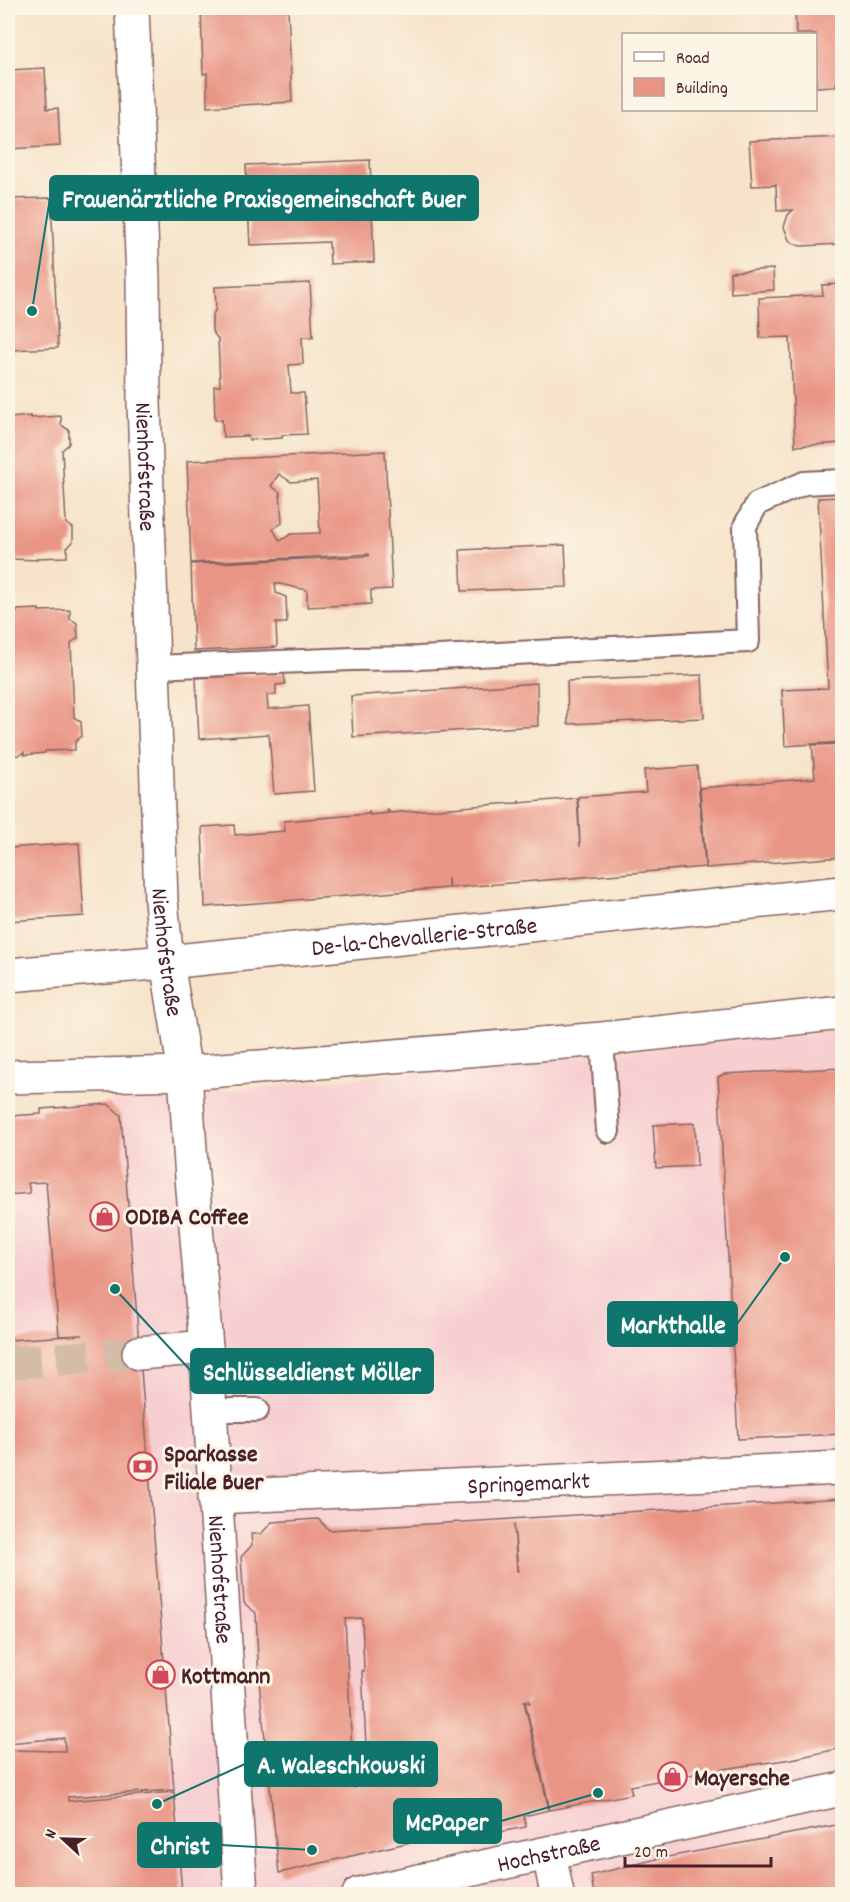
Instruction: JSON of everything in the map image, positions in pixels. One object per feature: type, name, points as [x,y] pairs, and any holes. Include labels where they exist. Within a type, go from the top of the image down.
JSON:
[{"type":"street","name":"Nienhofstraße","points":[[132,8],[143,279],[144,402],[161,900],[167,962],[185,1073],[206,1347],[241,1894]]},
{"type":"street","name":"De-la-Chevallerie-Straße","points":[[8,975],[167,962],[843,893]]},
{"type":"street","points":[[8,1077],[185,1073],[603,1039],[843,1013]]},
{"type":"street","points":[[139,1353],[206,1347]]},
{"type":"street","name":"Springemarkt","points":[[215,1497],[843,1468]]},
{"type":"street","name":"Hochstraße","points":[[359,1894],[843,1789]]},
{"type":"street","points":[[549,1853],[557,1894]]},
{"type":"lane","points":[[154,667],[419,658],[748,641],[745,526],[757,504],[804,483],[843,481]]},
{"type":"lane","points":[[603,1039],[608,1131]]},
{"type":"lane","points":[[210,1410],[257,1410]]},
{"type":"shaded area","points":[[842,1030],[842,1894],[8,1894],[8,1112]]},
{"type":"building","points":[[201,8],[288,8],[292,102],[207,107],[207,73],[203,74]]},
{"type":"building","points":[[795,8],[842,8],[842,83],[836,83],[836,86],[817,87],[817,33],[796,33]]},
{"type":"building","points":[[8,59],[10,59],[10,70],[45,68],[47,109],[58,108],[60,146],[8,149]]},
{"type":"building","points":[[842,137],[842,244],[801,246],[795,244],[789,240],[784,227],[788,215],[793,210],[777,211],[776,185],[752,186],[749,141]]},
{"type":"building","points":[[370,160],[374,262],[330,264],[329,242],[250,245],[246,165]]},
{"type":"building","points":[[51,198],[58,348],[8,350],[8,199]]},
{"type":"building","points":[[773,269],[774,290],[731,293],[730,272]]},
{"type":"building","points":[[310,283],[313,337],[302,337],[303,364],[289,365],[291,393],[304,393],[307,434],[249,440],[248,436],[223,437],[222,420],[215,420],[214,386],[220,386],[218,339],[212,331],[212,317],[216,308],[215,287]]},
{"type":"building","points":[[842,284],[842,443],[795,446],[790,337],[760,338],[759,298],[823,295],[822,285]]},
{"type":"building","points":[[31,416],[31,418],[61,416],[61,425],[69,430],[69,444],[62,450],[66,523],[73,528],[73,542],[67,548],[67,557],[37,558],[37,560],[13,559],[11,563],[8,563],[8,420]]},
{"type":"building","points":[[385,451],[392,589],[371,590],[371,604],[307,607],[307,590],[275,583],[276,593],[286,597],[287,623],[276,623],[277,647],[194,651],[191,564],[369,556],[369,554],[191,563],[187,461]],"holes":[[[279,474],[291,482],[317,480],[320,533],[291,534],[280,541],[273,529],[282,523],[280,492],[271,486]]]},
{"type":"building","points":[[842,497],[842,742],[785,746],[782,690],[828,688],[818,498]]},
{"type":"building","points":[[565,545],[567,587],[462,591],[460,550]]},
{"type":"building","points":[[39,609],[39,611],[70,610],[70,619],[77,623],[78,638],[71,643],[74,717],[81,722],[82,736],[75,742],[75,750],[45,751],[45,753],[24,755],[24,752],[9,756],[8,610],[16,613],[18,610]]},
{"type":"building","points":[[284,673],[285,684],[276,685],[276,695],[267,695],[268,709],[308,706],[314,791],[274,794],[269,734],[199,739],[196,678]]},
{"type":"building","points":[[702,675],[704,718],[568,724],[567,681]]},
{"type":"building","points":[[537,683],[538,726],[353,737],[351,696]]},
{"type":"building","points":[[842,744],[842,857],[706,868],[700,788],[815,778],[812,745]]},
{"type":"building","points":[[697,766],[705,867],[449,888],[448,878],[448,888],[205,907],[202,827],[234,825],[235,835],[285,831],[284,821],[368,814],[369,812],[370,815],[388,813],[387,809],[390,813],[518,803],[519,800],[519,803],[577,798],[580,847],[578,797],[646,792],[644,770]]},
{"type":"building","points":[[79,843],[84,916],[8,921],[8,848]]},
{"type":"building","points":[[842,1068],[842,1434],[738,1439],[718,1077],[724,1074]]},
{"type":"building","points":[[108,1104],[121,1115],[174,1790],[68,1797],[68,1801],[174,1792],[182,1894],[8,1894],[8,1750],[65,1751],[64,1738],[8,1743],[8,1340],[83,1335],[59,1336],[46,1182],[28,1183],[30,1193],[8,1195],[8,1116],[41,1114],[41,1109]]},
{"type":"building","points":[[695,1123],[697,1166],[656,1168],[653,1125]]},
{"type":"building","points":[[842,1499],[842,1748],[792,1759],[630,1786],[632,1794],[550,1810],[525,1702],[530,1703],[529,1700],[524,1701],[549,1810],[524,1816],[526,1827],[489,1834],[487,1824],[279,1873],[259,1682],[256,1613],[244,1603],[241,1557],[252,1545],[251,1534],[261,1534],[272,1522],[318,1519],[329,1530]],"holes":[[[514,1524],[518,1571],[517,1571]],[[362,1618],[366,1744],[382,1743],[383,1768],[380,1763],[374,1764],[369,1770],[371,1782],[354,1788],[345,1619]]]},
{"type":"building","points":[[842,1824],[842,1894],[594,1894],[591,1875],[657,1859]]},
{"type":"tunnel","points":[[8,1363],[139,1353]]},
{"type":"place","name":"Frauenärztliche Praxisgemeinschaft Buer","points":[[32,311]]},
{"type":"place","name":"ODIBA Coffee","points":[[104,1216]]},
{"type":"place","name":"Markthalle","points":[[785,1257]]},
{"type":"place","name":"Schlüsseldienst Möller","points":[[115,1289]]},
{"type":"place","name":"Sparkasse Filiale Buer","points":[[143,1467]]},
{"type":"place","name":"Kottmann","points":[[160,1675]]},
{"type":"place","name":"Mayersche","points":[[673,1777]]},
{"type":"place","name":"McPaper","points":[[598,1793]]},
{"type":"place","name":"A. Waleschkowski","points":[[157,1804]]},
{"type":"place","name":"Christ","points":[[312,1850]]}]
